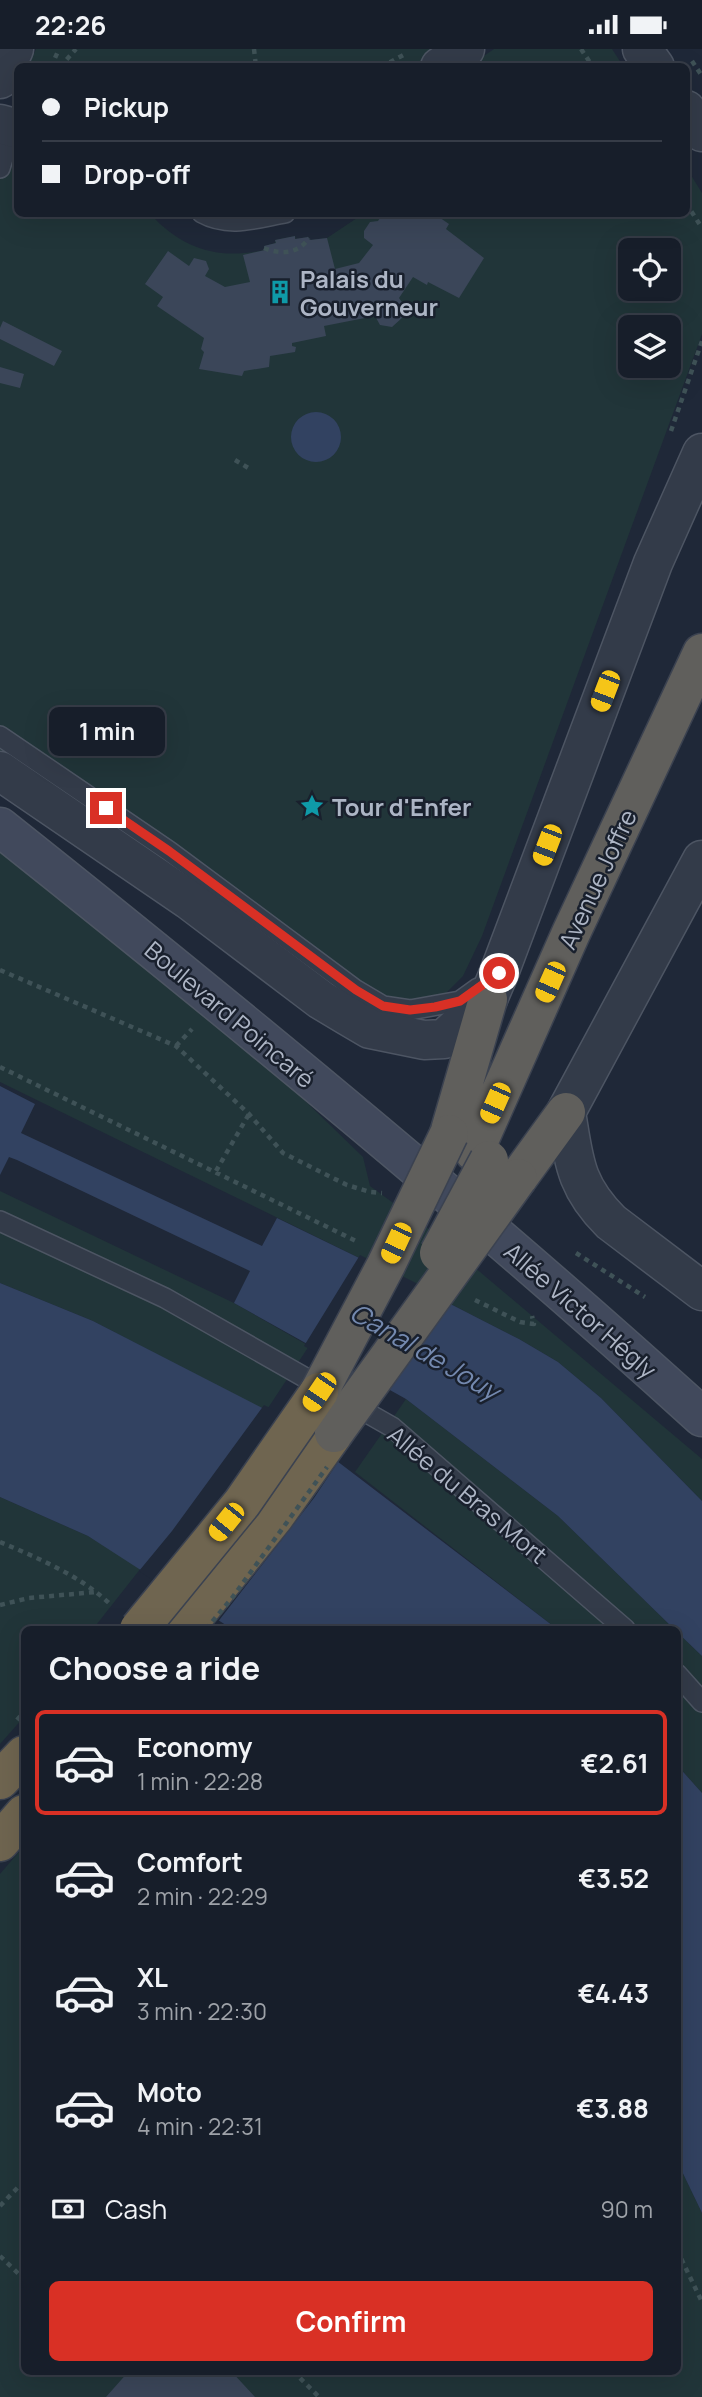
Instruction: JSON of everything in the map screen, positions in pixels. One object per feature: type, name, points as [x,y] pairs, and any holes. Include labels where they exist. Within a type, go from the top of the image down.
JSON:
[{"type":"highway","name":"Avenue Joffre","points":[[482,1156],[583,909],[702,653]]},
{"type":"highway","name":"Avenue Joffre","points":[[482,1156],[702,707]]},
{"type":"highway","points":[[186,1626],[275,1516],[334,1433],[482,1156],[494,986]]},
{"type":"highway","points":[[141,1626],[242,1503],[319,1392],[386,1265],[482,1156],[566,1112]]},
{"type":"highway","points":[[0,1780],[21,1758]]},
{"type":"highway","points":[[0,1842],[21,1818]]},
{"type":"main road","name":"Boulevard Poincaré","points":[[0,827],[458,1203]]},
{"type":"main road","name":"Allée Victor Hégly","points":[[458,1203],[702,1417]]},
{"type":"street","points":[[0,79],[14,49]]},
{"type":"street","points":[[446,63],[465,49]]},
{"type":"street","points":[[0,771],[189,899],[321,1000],[370,1029],[424,1040],[444,1039],[494,986],[653,563],[702,453]]},
{"type":"street","points":[[702,860],[566,1112],[577,1173],[599,1210],[702,1291]]},
{"type":"lane","points":[[0,168],[10,127]]},
{"type":"lane","points":[[209,217],[229,223],[263,217]]},
{"type":"lane","points":[[0,736],[169,851],[356,990],[383,1006],[410,1010],[435,1007],[460,1001],[494,986]]},
{"type":"lane","name":"Allée du Bras Mort","points":[[0,1221],[165,1297],[392,1427],[622,1626]]},
{"type":"lane","points":[[681,1678],[702,1702]]},
{"type":"path","points":[[64,63],[76,49]]},
{"type":"path","points":[[388,63],[413,49]]},
{"type":"path","points":[[690,209],[702,227]]},
{"type":"path","points":[[264,248],[288,253],[304,246],[309,238]]},
{"type":"path","points":[[286,246],[288,253]]},
{"type":"path","points":[[236,460],[250,469]]},
{"type":"path","points":[[0,970],[176,1046],[249,1114],[283,1153],[348,1185],[370,1192],[389,1193]]},
{"type":"path","points":[[176,1046],[194,1027]]},
{"type":"path","points":[[0,1067],[362,1244]]},
{"type":"path","points":[[216,1171],[249,1114]]},
{"type":"path","points":[[575,1252],[647,1299]]},
{"type":"path","points":[[471,1298],[520,1322],[534,1324],[529,1308]]},
{"type":"path","points":[[0,1542],[36,1558],[98,1592],[29,1598],[0,1605]]},
{"type":"path","points":[[0,2206],[21,2184]]},
{"type":"path","points":[[0,2256],[21,2276]]},
{"type":"path","points":[[681,2258],[702,2302]]},
{"type":"path","points":[[297,2375],[320,2397]]},
{"type":"green space","points":[[36,49],[441,49],[421,63],[30,63]]},
{"type":"green space","points":[[494,49],[612,49],[621,63],[474,63]]},
{"type":"green space","points":[[0,153],[14,155],[14,217],[153,217],[175,236],[188,243],[202,249],[231,254],[264,250],[264,246],[275,243],[275,240],[295,236],[296,239],[308,237],[310,240],[327,238],[358,217],[690,217],[690,174],[702,193],[702,334],[482,936],[463,976],[438,1001],[389,1019],[0,783]]},
{"type":"green space","points":[[0,849],[151,961],[298,1094],[363,1157],[370,1186],[429,1229],[702,1459],[702,1501],[601,1398],[558,1362],[386,1271],[0,1082]]},
{"type":"green space","points":[[0,1191],[234,1303],[309,1346],[266,1411],[93,1321],[0,1283]]},
{"type":"green space","points":[[406,1399],[558,1516],[671,1626],[553,1626],[355,1472]]},
{"type":"green space","points":[[0,1497],[88,1536],[141,1568],[95,1626],[21,1626],[21,1720],[0,1744]]},
{"type":"green space","points":[[681,1636],[702,1656],[702,1793],[681,1769]]},
{"type":"green space","points":[[21,1850],[21,2375],[681,2375],[681,2169],[702,2213],[702,2397],[0,2397],[0,1874]]},
{"type":"water","points":[[316,412],[334,419],[341,437],[334,455],[316,462],[298,455],[291,437],[298,419]]},
{"type":"water","name":"Canal de Jouy","points":[[0,1086],[35,1104],[21,1133],[262,1246],[277,1218],[519,1339],[558,1362],[601,1398],[702,1501],[702,1656],[681,1636],[681,1626],[671,1626],[558,1516],[406,1399],[234,1303],[250,1271],[17,1160],[9,1157],[0,1175]]},
{"type":"water","points":[[0,1283],[93,1321],[278,1416],[553,1626],[227,1626],[88,1536],[0,1497]]},
{"type":"water","points":[[681,1769],[702,1793],[702,2213],[681,2169]]},
{"type":"pier","points":[[360,1255],[448,1299],[385,1391],[304,1346]]},
{"type":"pier","points":[[264,1405],[280,1413],[340,1459],[314,1498],[217,1623],[139,1571],[172,1531]]},
{"type":"building","name":"Palais du Gouverneur","points":[[380,217],[439,217],[449,224],[446,229],[484,258],[459,298],[413,277],[399,298],[404,305],[403,317],[392,327],[380,325],[375,316],[324,326],[326,336],[292,343],[292,346],[296,347],[295,352],[270,356],[269,367],[244,371],[242,376],[199,369],[204,352],[201,349],[204,338],[157,306],[163,297],[145,284],[168,251],[189,266],[194,258],[206,261],[209,269],[205,276],[225,287],[250,282],[243,255],[265,250],[264,246],[276,243],[275,240],[295,236],[295,239],[308,237],[310,240],[327,238],[335,269],[359,263],[373,245],[364,238],[364,231],[370,222],[378,221]]},
{"type":"building","points":[[3,321],[62,351],[54,366],[0,339]]},
{"type":"building","points":[[0,367],[24,374],[20,388],[0,383]]},
{"type":"building","points":[[125,2375],[235,2375],[255,2397],[106,2397]]},
{"type":"place","name":"Palais du Gouverneur","points":[[280,292]]},
{"type":"place","name":"Tour d'Enfer","points":[[312,806]]},
{"type":"route","points":[[106,808],[169,851],[356,990],[383,1006],[410,1010],[460,1001],[499,973]]}]
